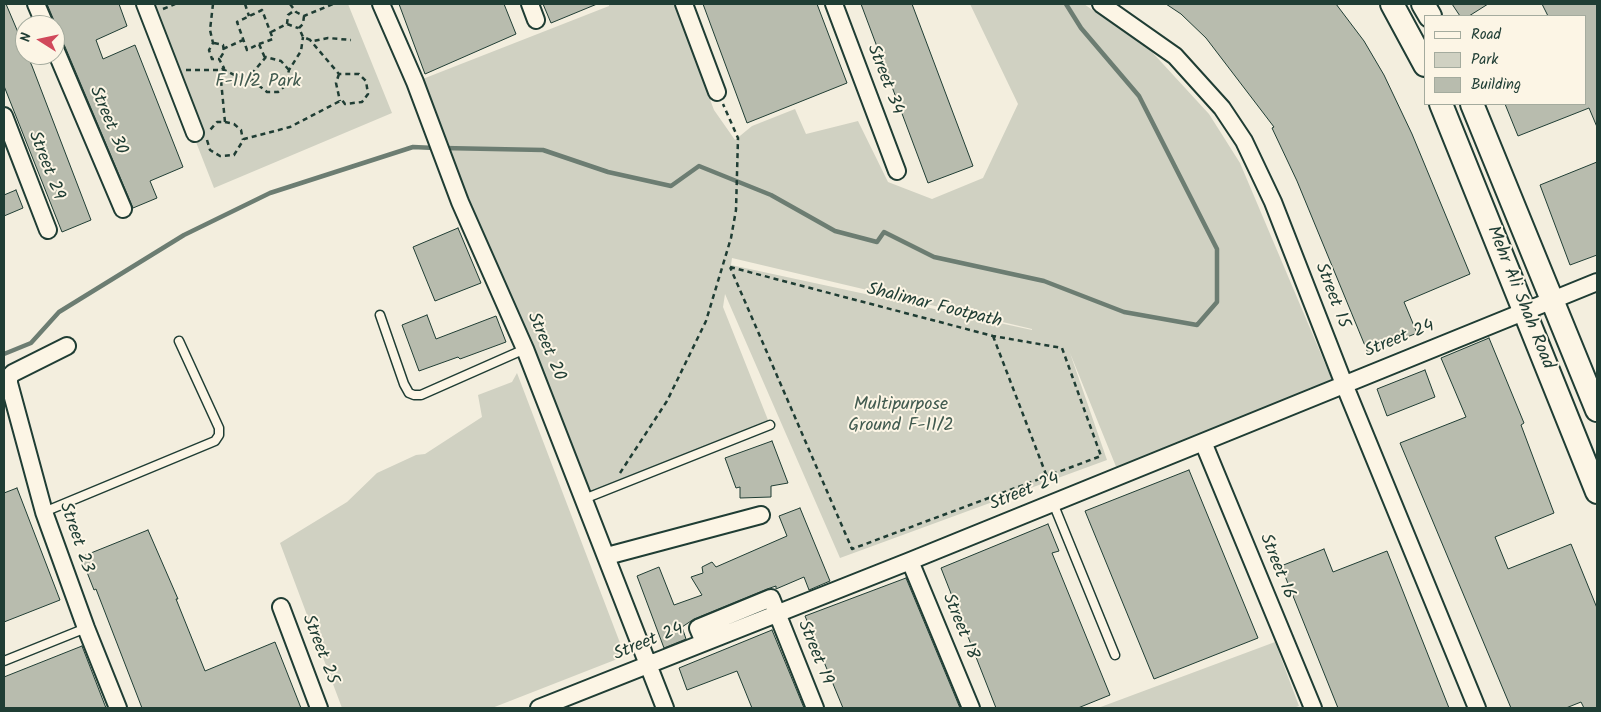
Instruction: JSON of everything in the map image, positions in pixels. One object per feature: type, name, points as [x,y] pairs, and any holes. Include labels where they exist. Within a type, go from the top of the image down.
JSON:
[{"type":"street","points":[[145,4],[172,73],[203,134]]},
{"type":"street","name":"Street 20","points":[[382,4],[430,120],[460,202],[525,349],[665,708]]},
{"type":"street","points":[[530,4],[536,20]]},
{"type":"street","points":[[684,4],[717,92]]},
{"type":"street","name":"Street 34","points":[[834,4],[897,171]]},
{"type":"street","name":"Street 15","points":[[1101,4],[1175,56],[1222,108],[1244,141],[1273,202],[1344,384],[1477,708]]},
{"type":"street","points":[[1392,4],[1424,63]]},
{"type":"street","points":[[1423,4],[1429,15]]},
{"type":"street","name":"Street 30","points":[[62,65],[123,209]]},
{"type":"street","name":"Mehr Ali Shah Road","points":[[1441,105],[1597,492]]},
{"type":"street","name":"Mehr Ali Shah Road","points":[[1472,105],[1597,410]]},
{"type":"street","name":"Street 29","points":[[4,116],[48,230]]},
{"type":"street","name":"Street 24","points":[[539,708],[910,561],[1597,282]]},
{"type":"street","name":"Street 23","points":[[67,346],[14,373],[9,378],[9,383],[44,512],[86,628],[118,708]]},
{"type":"street","name":"Street 16","points":[[1203,442],[1310,708]]},
{"type":"street","points":[[607,556],[761,515]]},
{"type":"street","name":"Street 18","points":[[910,561],[970,708]]},
{"type":"street","name":"Street 25","points":[[281,607],[319,708]]},
{"type":"street","name":"Street 19","points":[[776,613],[815,708]]},
{"type":"lane","points":[[380,315],[404,384],[409,393],[414,395],[420,395],[525,349]]},
{"type":"lane","points":[[44,512],[215,441],[219,435],[219,428],[179,341]]},
{"type":"lane","points":[[584,499],[770,425]]},
{"type":"lane","points":[[1053,503],[1115,656]]},
{"type":"lane","points":[[4,661],[86,628]]},
{"type":"path","points":[[213,4],[210,30],[213,43],[209,50],[212,59],[219,60]]},
{"type":"path","points":[[245,4],[248,16]]},
{"type":"path","points":[[290,4],[304,16]]},
{"type":"path","points":[[304,16],[333,4]]},
{"type":"path","points":[[262,10],[273,39],[247,50],[237,22],[248,16],[262,10]]},
{"type":"path","points":[[287,24],[288,15],[295,10]]},
{"type":"path","points":[[299,28],[303,24],[304,16]]},
{"type":"path","points":[[172,73],[186,70],[221,69],[245,80],[253,81],[266,92],[278,92],[285,86],[289,70],[301,52],[303,37],[299,28],[287,24],[271,32]]},
{"type":"path","points":[[303,37],[310,40],[351,40]]},
{"type":"path","points":[[223,49],[243,40]]},
{"type":"path","points":[[243,141],[241,130],[234,124],[225,122],[218,122],[203,134],[210,150],[220,156],[234,155],[243,141],[244,139],[290,127],[340,101],[353,104],[362,102],[368,94],[366,81],[359,74],[339,74],[310,40]]},
{"type":"path","points":[[213,43],[223,45],[219,60],[225,122]]},
{"type":"path","points":[[259,44],[265,58]]},
{"type":"path","points":[[265,58],[281,61],[289,70]]},
{"type":"path","points":[[253,81],[254,71],[265,58]]},
{"type":"path","points":[[339,74],[336,83],[340,101]]},
{"type":"path","points":[[620,473],[667,401],[706,321],[731,238],[736,210],[738,138],[717,92]]},
{"type":"path","name":"Shalimar Footpath","points":[[730,267],[993,336],[1062,348],[1101,456],[1047,477],[852,549],[730,267]]},
{"type":"path","points":[[993,336],[1047,477]]},
{"type":"green space","name":"F-11/2 Park","points":[[142,4],[348,4],[392,113],[214,188]]},
{"type":"green space","name":"Multipurpose Ground F-11/2","points":[[609,4],[674,4],[714,110],[735,140],[752,126],[795,109],[806,134],[858,121],[888,182],[932,199],[983,178],[1018,104],[970,4],[1084,4],[1152,52],[1209,114],[1240,163],[1332,380],[1117,469],[1070,353],[1107,460],[840,558],[725,294],[723,307],[770,425],[584,499],[415,82],[609,6]],"holes":[[[732,258],[1032,329],[731,265]]]},
{"type":"green space","points":[[517,373],[625,656],[492,708],[342,708],[280,543],[347,502],[377,473],[416,455],[425,454],[482,417],[478,395],[512,382]]},
{"type":"green space","points":[[1275,642],[1299,706],[1293,708],[1098,708]]},
{"type":"building","points":[[4,4],[6,4],[15,25],[15,65],[32,65],[91,220],[62,232],[4,86]]},
{"type":"building","points":[[47,4],[119,4],[127,26],[96,40],[103,59],[135,45],[183,167],[150,181],[157,198],[133,208],[65,47],[65,15],[52,15]]},
{"type":"building","points":[[399,4],[504,4],[516,34],[425,74]]},
{"type":"building","points":[[543,4],[597,4],[551,23]]},
{"type":"building","points":[[703,4],[817,4],[847,83],[747,123]]},
{"type":"building","points":[[861,4],[912,4],[973,166],[928,183]]},
{"type":"building","points":[[1166,4],[1336,4],[1364,41],[1384,75],[1412,134],[1470,274],[1404,302],[1417,333],[1368,353],[1297,181],[1272,128],[1274,127],[1206,38],[1181,14]]},
{"type":"building","points":[[1452,4],[1488,4],[1471,15],[1459,15]]},
{"type":"building","points":[[1542,4],[1597,4],[1597,127],[1589,108],[1518,136],[1505,105],[1586,105],[1586,15],[1548,15]]},
{"type":"building","points":[[1597,162],[1597,255],[1570,265],[1540,185]]},
{"type":"building","points":[[16,190],[23,208],[4,216],[4,195]]},
{"type":"building","points":[[458,228],[481,283],[435,301],[413,247]]},
{"type":"building","points":[[427,315],[436,339],[496,316],[506,342],[460,359],[458,357],[419,371],[402,325]]},
{"type":"building","points":[[1489,338],[1524,423],[1521,425],[1554,513],[1495,537],[1508,569],[1571,544],[1597,608],[1597,708],[1584,708],[1581,702],[1566,708],[1511,708],[1400,443],[1466,417],[1441,358]]},
{"type":"building","points":[[1425,370],[1435,397],[1387,416],[1377,389]]},
{"type":"building","points":[[772,441],[788,483],[771,486],[771,497],[740,498],[740,487],[736,488],[725,458]]},
{"type":"building","points":[[1189,470],[1258,638],[1154,679],[1085,511]]},
{"type":"building","points":[[17,488],[60,600],[4,622],[4,493]]},
{"type":"building","points":[[800,508],[830,581],[809,590],[804,577],[776,589],[776,586],[767,589],[694,619],[682,627],[686,639],[664,648],[637,576],[659,567],[674,605],[702,595],[691,577],[703,573],[702,567],[712,562],[716,567],[787,536],[779,516]]},
{"type":"building","points":[[1048,524],[1059,551],[1052,553],[1110,695],[1078,708],[996,708],[941,568]]},
{"type":"building","points":[[148,530],[178,599],[176,599],[205,671],[275,642],[301,708],[142,708],[96,589],[94,590],[81,557]]},
{"type":"building","points":[[1324,549],[1333,572],[1387,551],[1449,708],[1338,708],[1281,566]]},
{"type":"building","points":[[906,578],[960,708],[843,708],[805,616]]},
{"type":"building","points":[[772,630],[804,708],[752,708],[737,671],[687,690],[679,668]]},
{"type":"building","points":[[82,646],[106,708],[4,708],[4,677]]},
{"type":"waterway","points":[[443,148],[543,150],[608,172],[671,186],[699,166],[771,195],[835,231],[877,242],[884,232],[934,257],[1044,281],[1124,312],[1197,325],[1217,302],[1217,249],[1139,96],[1081,28],[1066,4]]},
{"type":"waterway","points":[[4,354],[31,343],[59,312],[184,235],[270,193],[413,147],[435,148]]}]
